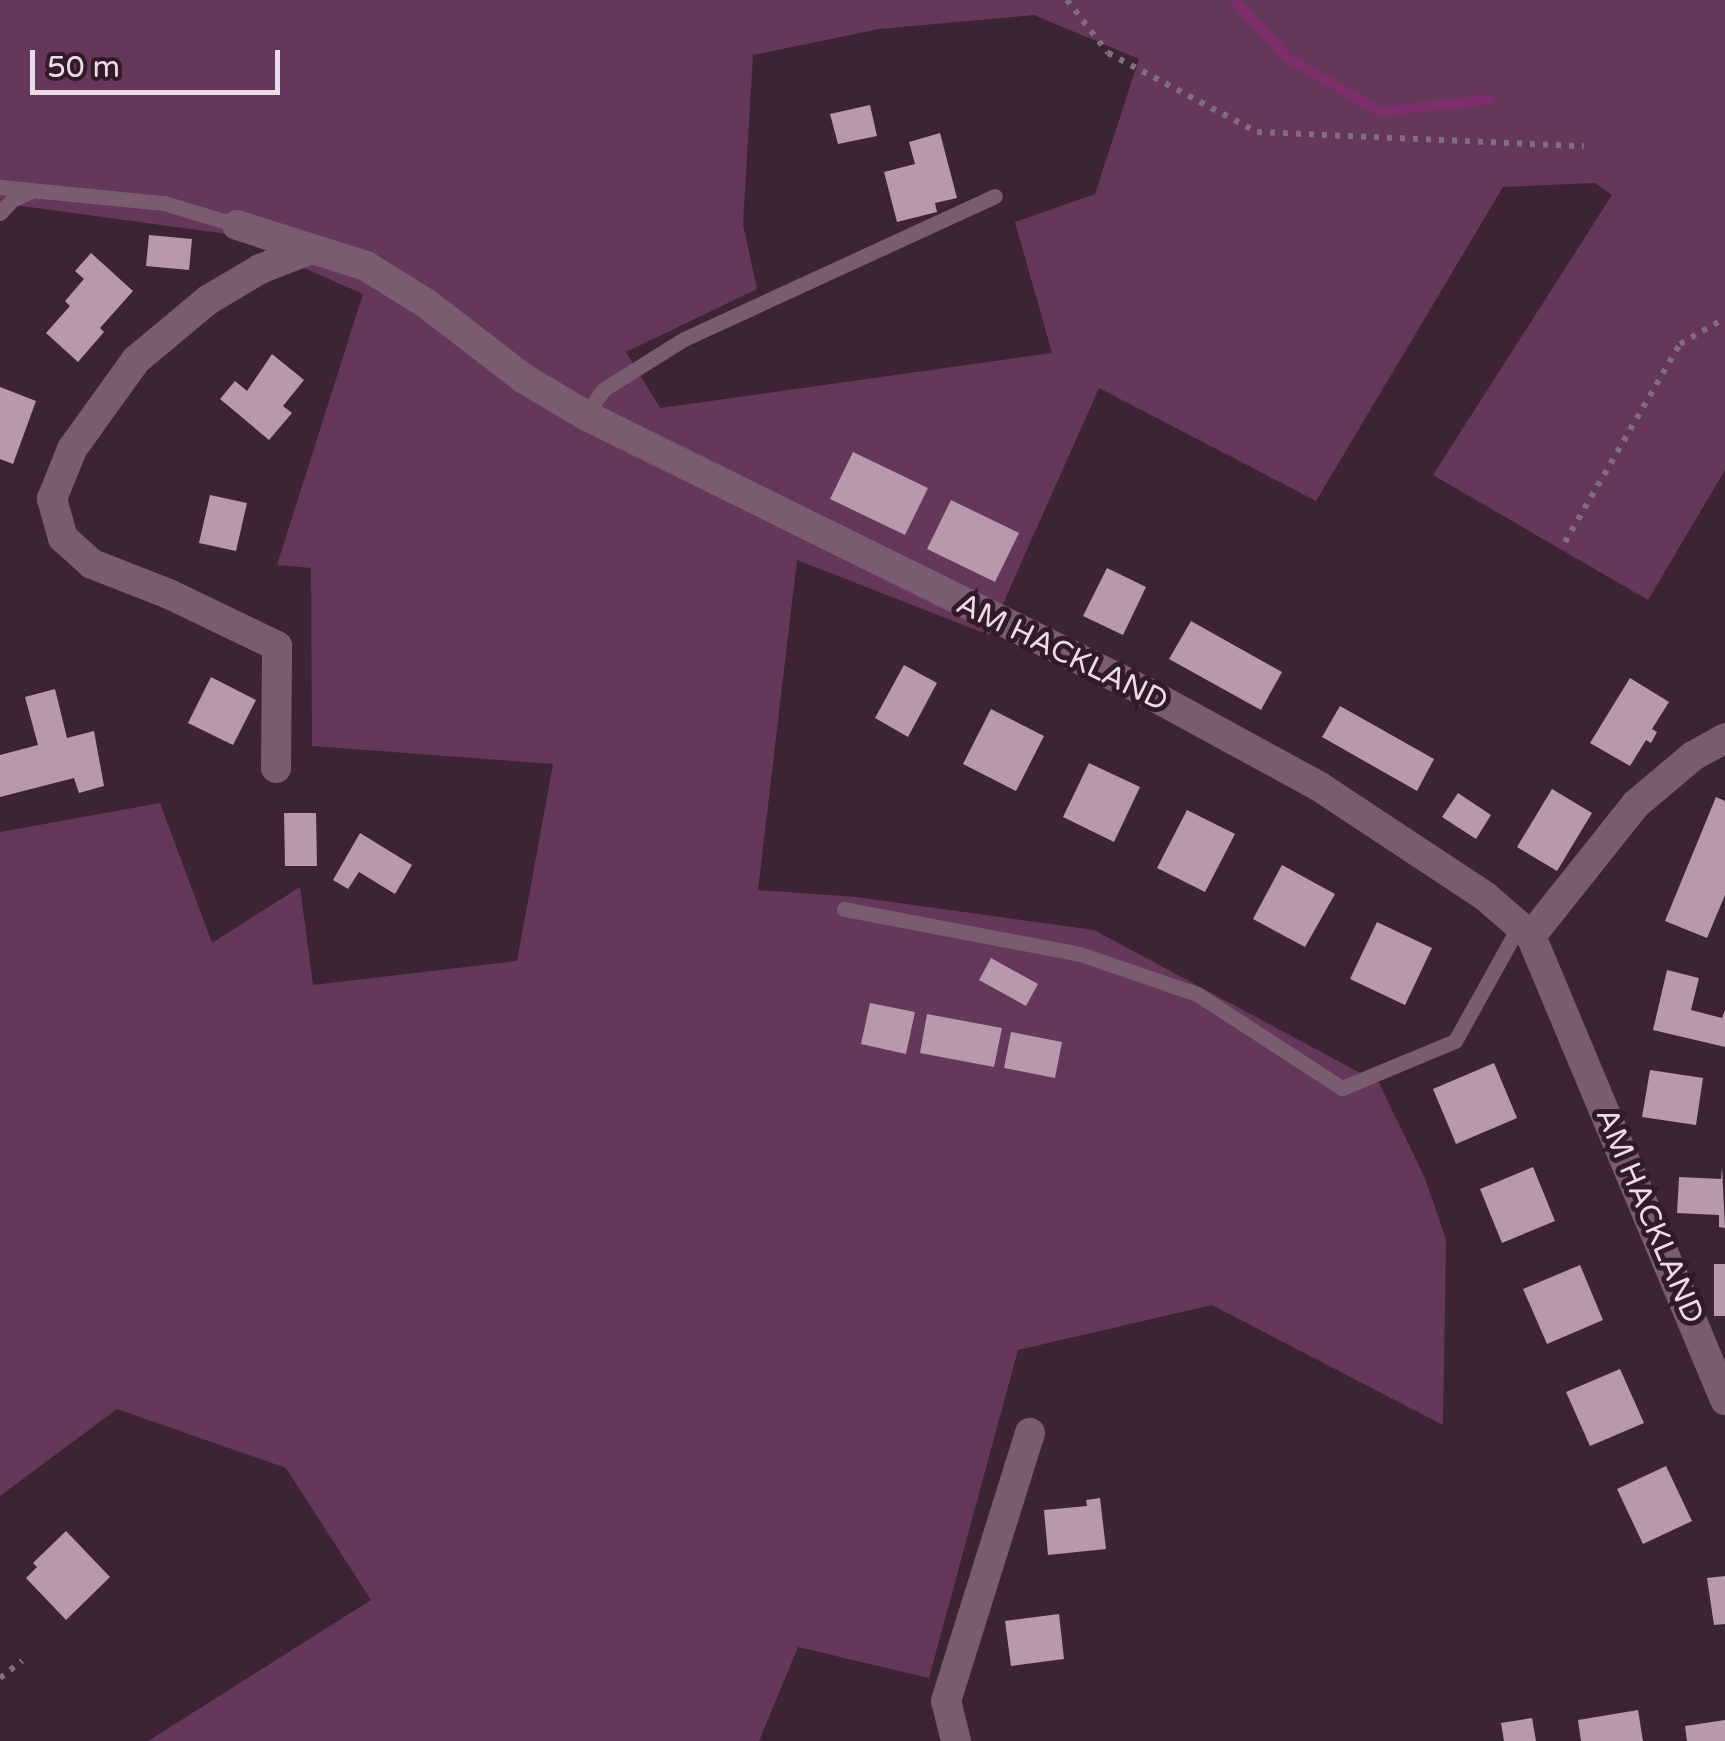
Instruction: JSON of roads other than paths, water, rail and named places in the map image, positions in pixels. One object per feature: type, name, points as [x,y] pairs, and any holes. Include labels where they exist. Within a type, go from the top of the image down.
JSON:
[{"type":"street","name":"AM HACKLAND","points":[[238,225],[366,266],[427,304],[523,378],[584,415],[1146,692],[1397,835],[1525,931],[1725,1400]]},
{"type":"street","points":[[276,768],[277,646],[169,594],[92,564],[63,538],[52,499],[72,449],[136,360],[208,300],[260,269],[310,250]]},
{"type":"street","points":[[1525,931],[1636,804],[1693,756],[1725,738]]},
{"type":"street","points":[[956,1741],[946,1701],[1030,1434]]},
{"type":"lane","name":"AM HACKLAND","points":[[0,187],[164,203],[238,225]]},
{"type":"lane","points":[[0,214],[12,200],[35,190]]},
{"type":"lane","points":[[584,415],[604,389],[684,339],[995,196]]},
{"type":"lane","points":[[844,909],[1080,954],[1197,994],[1342,1088],[1455,1041],[1525,931]]},
{"type":"waterway","points":[[1234,0],[1288,58],[1380,112],[1490,99]]}]
